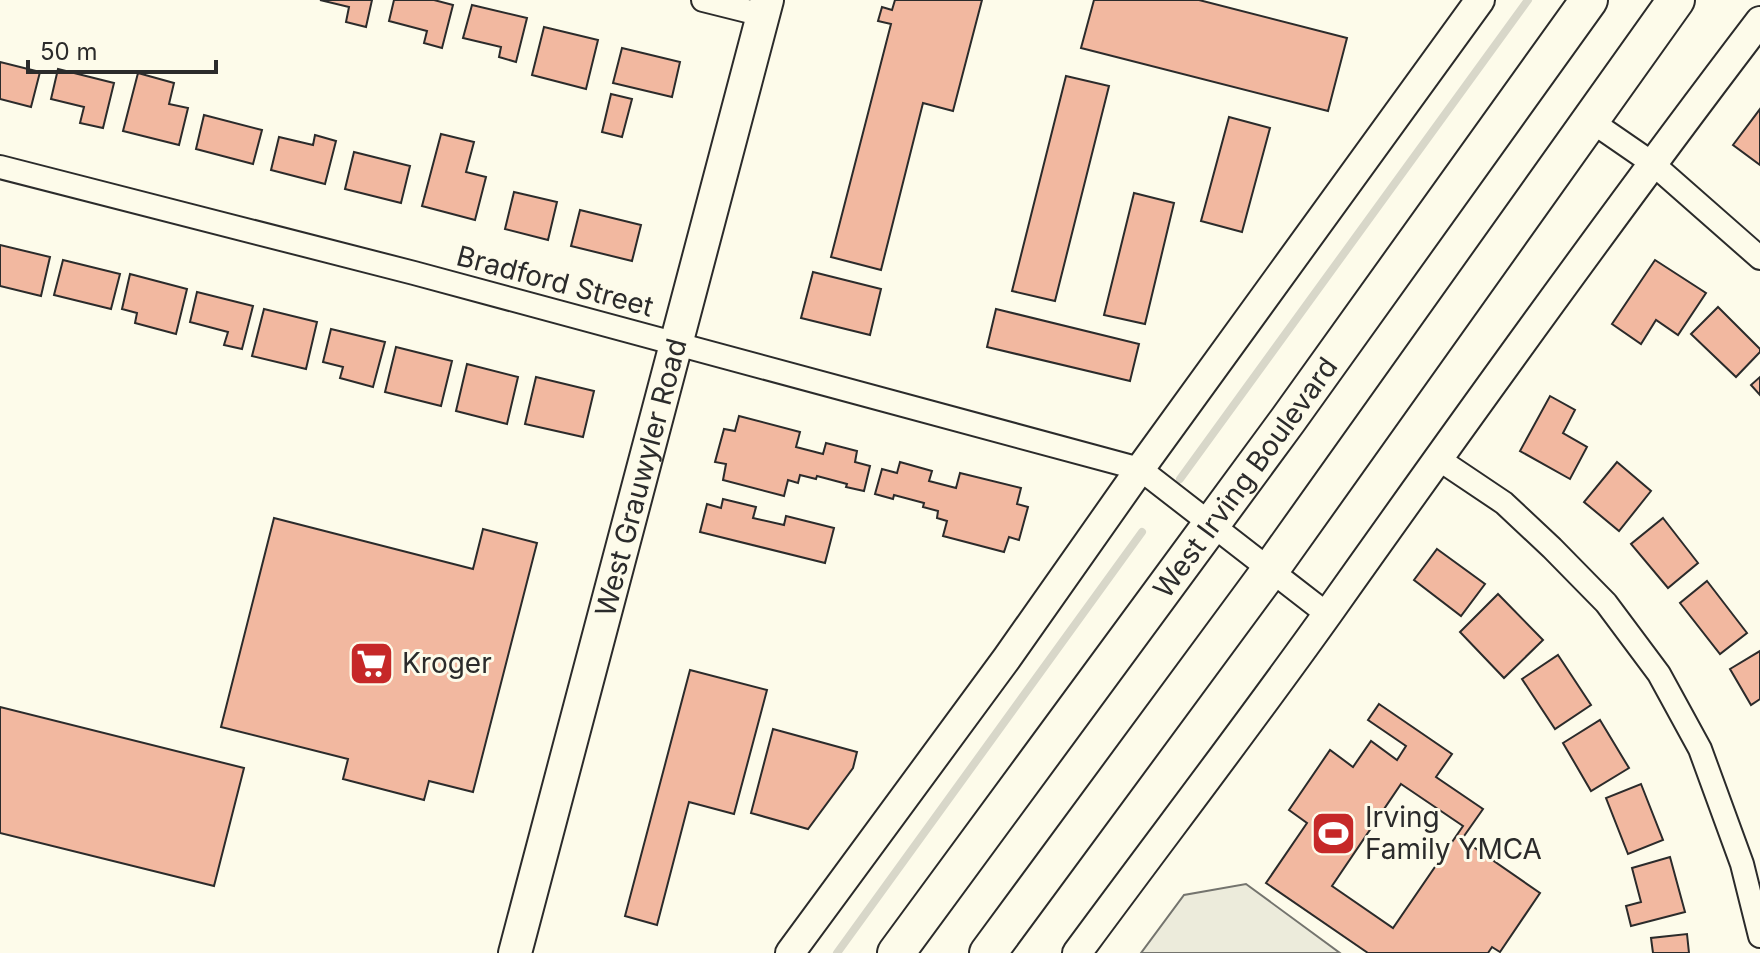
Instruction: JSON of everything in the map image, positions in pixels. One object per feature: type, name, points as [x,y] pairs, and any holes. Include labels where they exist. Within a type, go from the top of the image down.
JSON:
[{"type":"main road","name":"West Irving Boulevard","points":[[896,953],[1589,0]]},
{"type":"main road","points":[[988,953],[1271,569],[1676,0]]},
{"type":"main road","name":"West Grauwyler Road","points":[[515,953],[765,8]]},
{"type":"street","points":[[703,0],[765,8]]},
{"type":"street","points":[[790,953],[1007,658],[1480,0]]},
{"type":"street","points":[[1077,953],[1327,614],[1652,163],[1760,21]]},
{"type":"street","points":[[1591,121],[1652,163],[1760,258]]},
{"type":"street","name":"Bradford Street","points":[[0,167],[398,269],[1140,469]]},
{"type":"street","points":[[1437,458],[1504,503],[1552,548],[1606,603],[1659,674],[1700,749],[1742,864],[1760,936]]},
{"type":"street","points":[[1140,469],[1327,614]]},
{"type":"shaded area","points":[[1246,884],[1340,953],[1141,953],[1184,895]]},
{"type":"building","points":[[320,0],[372,0],[366,27],[346,22],[349,7]]},
{"type":"building","points":[[394,0],[434,0],[453,5],[442,48],[424,43],[427,31],[389,21]]},
{"type":"building","points":[[895,0],[982,0],[953,111],[923,103],[881,270],[831,257],[891,24],[878,21],[882,7],[892,10]]},
{"type":"building","points":[[1094,0],[1199,0],[1347,38],[1328,111],[1081,48]]},
{"type":"building","points":[[472,5],[527,18],[516,62],[499,57],[501,47],[463,38]]},
{"type":"building","points":[[544,27],[598,40],[586,89],[532,75]]},
{"type":"building","points":[[622,48],[680,62],[672,97],[613,83]]},
{"type":"building","points":[[0,62],[40,72],[31,107],[0,99]]},
{"type":"building","points":[[58,69],[114,83],[103,128],[80,123],[84,107],[51,99]]},
{"type":"building","points":[[138,73],[174,83],[169,104],[188,108],[179,145],[123,131]]},
{"type":"building","points":[[1066,76],[1109,86],[1055,301],[1012,291]]},
{"type":"building","points":[[611,94],[632,99],[622,137],[602,132]]},
{"type":"building","points":[[1760,109],[1760,165],[1733,145]]},
{"type":"building","points":[[204,115],[262,130],[253,164],[196,149]]},
{"type":"building","points":[[1229,117],[1270,128],[1242,232],[1201,221]]},
{"type":"building","points":[[441,134],[474,142],[466,172],[486,177],[475,220],[422,206]]},
{"type":"building","points":[[315,135],[336,141],[325,184],[271,170],[279,137],[313,145]]},
{"type":"building","points":[[354,152],[410,166],[401,203],[345,189]]},
{"type":"building","points":[[514,192],[557,202],[548,240],[505,229]]},
{"type":"building","points":[[1134,193],[1174,203],[1145,324],[1104,315]]},
{"type":"building","points":[[580,210],[641,225],[632,261],[571,246]]},
{"type":"building","points":[[0,245],[50,257],[41,296],[0,286]]},
{"type":"building","points":[[63,260],[120,274],[111,309],[54,295]]},
{"type":"building","points":[[1655,260],[1706,293],[1678,335],[1656,320],[1641,344],[1612,324]]},
{"type":"building","points":[[813,272],[881,289],[870,335],[801,318]]},
{"type":"building","points":[[130,274],[187,289],[176,334],[135,323],[137,313],[122,309]]},
{"type":"building","points":[[197,292],[253,306],[242,349],[224,345],[228,332],[190,322]]},
{"type":"building","points":[[1718,307],[1760,349],[1736,377],[1691,334]]},
{"type":"building","points":[[264,309],[317,322],[306,369],[252,356]]},
{"type":"building","points":[[996,309],[1139,344],[1130,381],[987,347]]},
{"type":"building","points":[[331,329],[385,342],[373,387],[340,378],[343,367],[323,362]]},
{"type":"building","points":[[396,347],[452,361],[441,406],[385,392]]},
{"type":"building","points":[[467,364],[518,377],[507,424],[456,411]]},
{"type":"building","points":[[536,377],[594,391],[583,437],[525,424]]},
{"type":"building","points":[[1760,377],[1760,395],[1751,385]]},
{"type":"building","points":[[1550,396],[1575,410],[1563,433],[1587,447],[1570,479],[1520,451]]},
{"type":"building","points":[[739,416],[800,432],[796,447],[823,454],[826,443],[857,451],[855,462],[870,466],[864,491],[817,476],[816,479],[800,475],[798,483],[788,480],[784,496],[723,480],[726,464],[715,462],[724,429],[735,431]]},
{"type":"building","points":[[900,462],[932,471],[929,481],[956,488],[960,473],[1021,488],[1017,504],[1028,507],[1019,540],[1009,537],[1004,552],[943,536],[947,521],[937,518],[938,511],[923,507],[924,503],[894,495],[893,499],[875,494],[882,469],[897,473]]},
{"type":"building","points":[[1617,462],[1651,491],[1619,531],[1584,502]]},
{"type":"building","points":[[723,499],[756,507],[753,518],[784,525],[786,516],[834,528],[825,563],[700,532],[707,504],[721,508]]},
{"type":"building","points":[[274,518],[473,569],[483,529],[537,543],[473,792],[429,781],[424,800],[343,779],[348,759],[221,727]]},
{"type":"building","points":[[1663,518],[1698,563],[1668,588],[1631,544]]},
{"type":"building","points":[[1437,549],[1485,584],[1461,616],[1414,580]]},
{"type":"building","points":[[1707,581],[1747,633],[1720,654],[1680,603]]},
{"type":"building","points":[[1498,594],[1543,640],[1504,678],[1460,632]]},
{"type":"building","points":[[1760,651],[1760,699],[1751,705],[1730,669]]},
{"type":"building","points":[[1558,655],[1591,705],[1555,729],[1522,679]]},
{"type":"building","points":[[690,670],[767,690],[734,814],[689,802],[657,925],[625,916]]},
{"type":"building","name":"Irving Family YMCA","points":[[1379,704],[1452,754],[1436,777],[1483,809],[1462,839],[1540,893],[1500,952],[1492,947],[1488,953],[1368,953],[1266,883],[1307,823],[1289,810],[1330,750],[1353,767],[1371,741],[1397,760],[1406,746],[1368,720]],"holes":[[[1401,784],[1463,826],[1393,928],[1332,886]]]},
{"type":"building","points":[[0,707],[244,768],[214,886],[0,833]]},
{"type":"building","points":[[1600,720],[1629,768],[1591,791],[1563,743]]},
{"type":"building","points":[[773,729],[857,752],[853,768],[808,829],[751,813]]},
{"type":"building","points":[[1641,784],[1663,840],[1628,854],[1606,798]]},
{"type":"building","points":[[1670,857],[1685,912],[1631,926],[1626,906],[1641,902],[1632,868]]},
{"type":"building","points":[[1687,934],[1689,953],[1653,953],[1651,938]]},
{"type":"waterway","points":[[1180,479],[1528,0]]},
{"type":"waterway","points":[[837,953],[1142,532]]},
{"type":"place","name":"Kroger","points":[[371,663]]},
{"type":"place","name":"Irving Family YMCA","points":[[1334,833]]}]
